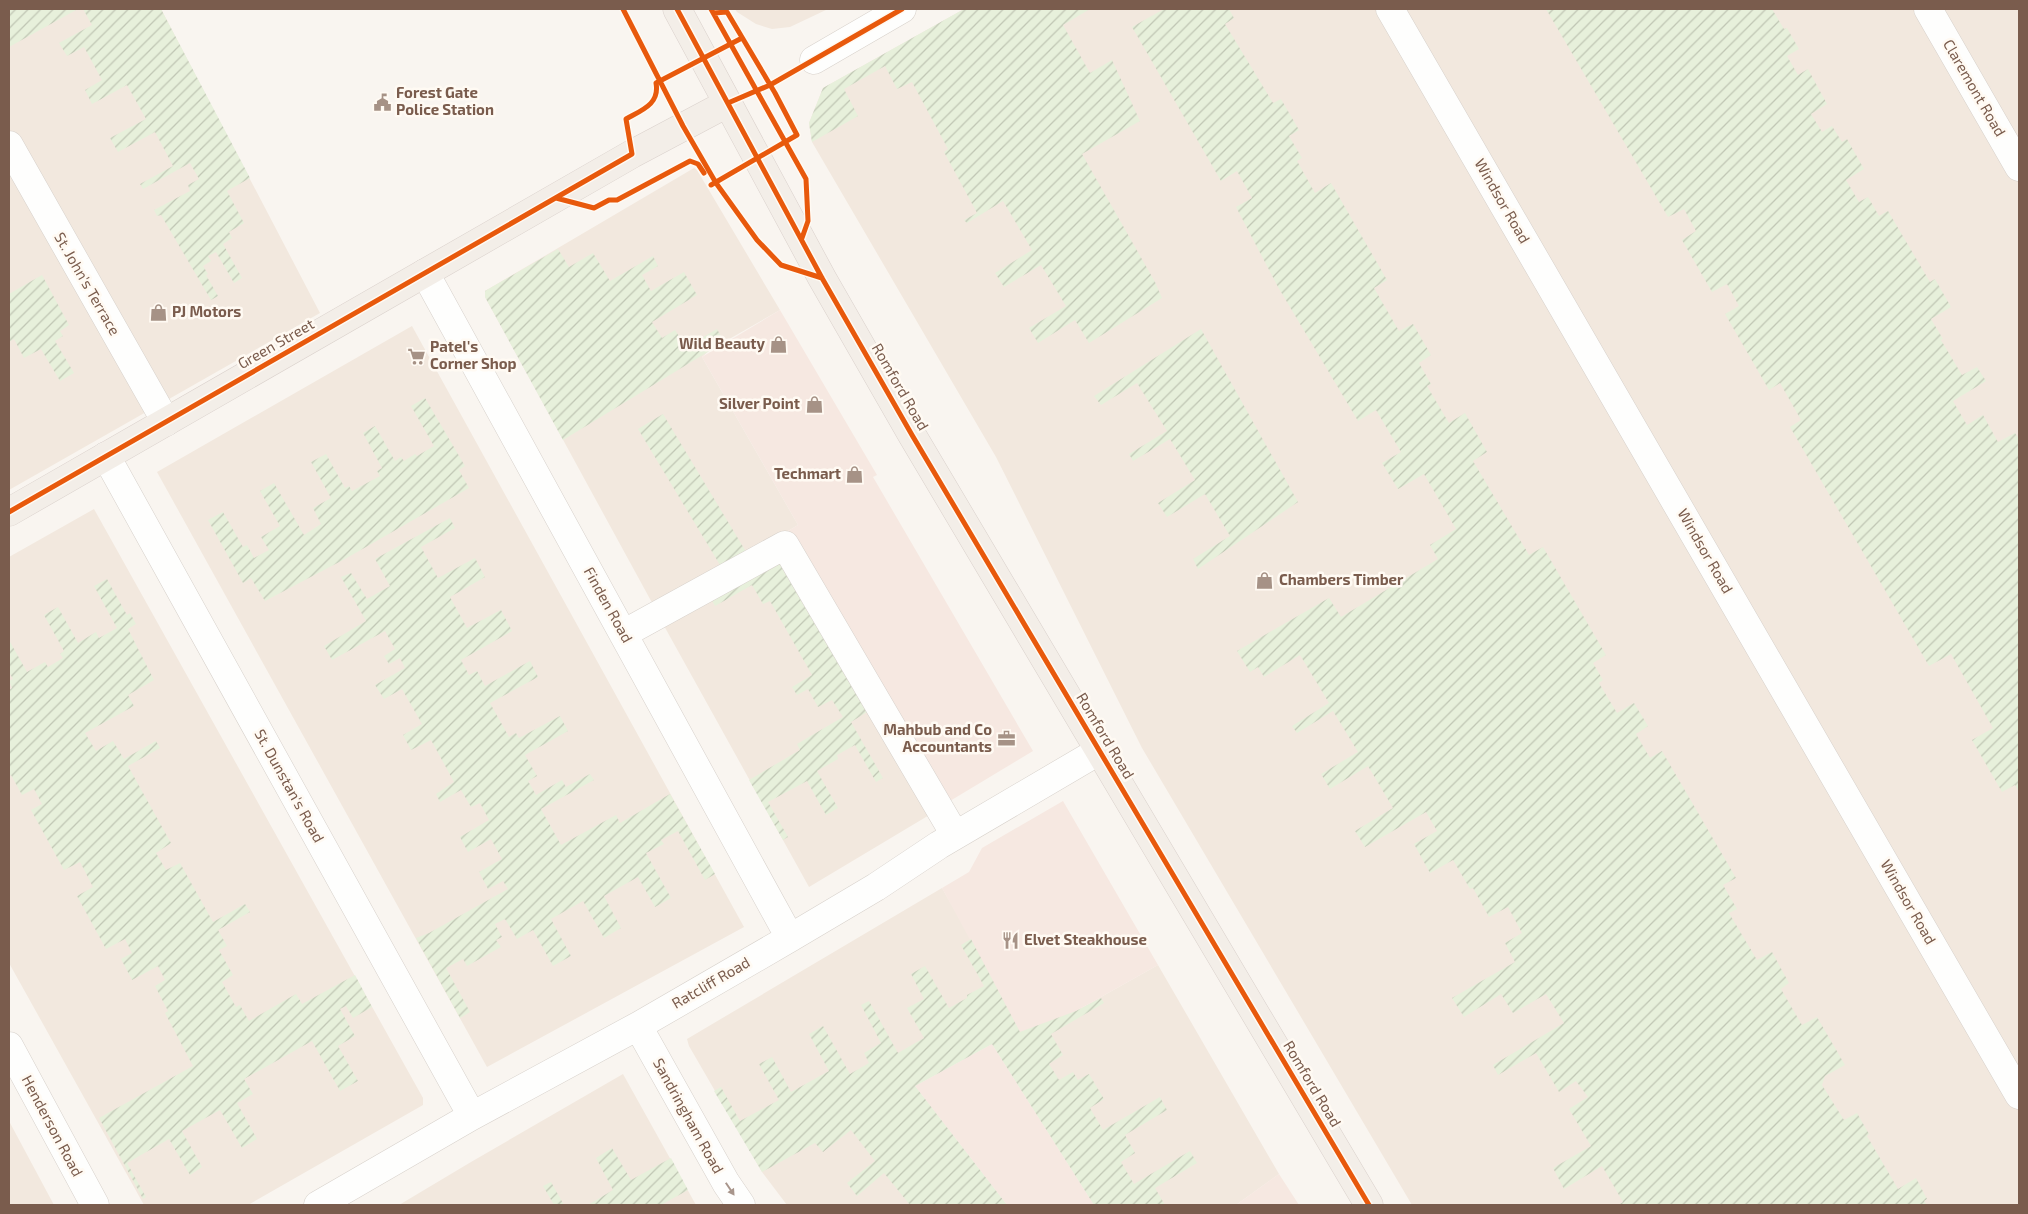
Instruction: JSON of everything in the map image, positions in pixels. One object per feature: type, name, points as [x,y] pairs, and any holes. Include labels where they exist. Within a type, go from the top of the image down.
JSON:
[{"type":"main road","name":"Romford Road","points":[[677,9],[822,278],[936,476],[1369,1205]]},
{"type":"main road","name":"Green Street","points":[[9,512],[632,154],[728,103]]},
{"type":"street","points":[[814,60],[902,9]]},
{"type":"street","name":"Windsor Road","points":[[1390,9],[2019,1095]]},
{"type":"street","name":"Claremont Road","points":[[1928,9],[2019,167]]},
{"type":"street","name":"St. John's Terrace","points":[[9,145],[166,422]]},
{"type":"street","name":"Finden Road","points":[[425,272],[790,938]]},
{"type":"street","name":"St. Dunstan's Road","points":[[106,456],[472,1116]]},
{"type":"street","points":[[623,634],[785,545],[955,835]]},
{"type":"street","name":"Ratcliff Road","points":[[318,1205],[472,1116],[638,1026],[790,938],[876,887],[955,835],[1099,751]]},
{"type":"street","name":"Sandringham Road","points":[[638,1026],[726,1184],[741,1205]]},
{"type":"street","name":"Henderson Road","points":[[9,1046],[95,1205]]},
{"type":"shaded area","points":[[9,9],[161,9],[320,313],[9,490]]},
{"type":"shaded area","points":[[735,9],[828,9],[790,27],[772,29],[756,24]]},
{"type":"shaded area","points":[[964,9],[2019,9],[2019,1205],[1412,1205],[1142,748],[996,457],[812,142],[809,123],[823,88]]},
{"type":"shaded area","points":[[694,168],[697,170],[780,310],[710,350],[702,357],[798,525],[656,610],[485,297],[485,291]]},
{"type":"shaded area","points":[[780,310],[877,475],[873,477],[1033,751],[950,801],[787,560],[656,610],[798,525],[702,357]]},
{"type":"shaded area","points":[[412,326],[744,927],[487,1067],[157,472]]},
{"type":"shaded area","points":[[94,509],[423,1098],[423,1105],[248,1205],[144,1205],[9,963],[9,557]]},
{"type":"shaded area","points":[[779,559],[931,814],[809,887],[663,624]]},
{"type":"shaded area","points":[[1063,801],[1158,965],[1076,1011],[1020,1032],[942,888],[969,872],[982,848]]},
{"type":"shaded area","points":[[942,888],[971,939],[1076,1011],[1158,965],[1279,1174],[1236,1205],[1094,1205],[992,1044],[915,1086],[1007,1205],[787,1205],[762,1172],[689,1046],[687,1039]]},
{"type":"shaded area","points":[[992,1044],[1094,1205],[1007,1205],[915,1086]]},
{"type":"shaded area","points":[[623,1074],[696,1205],[399,1205],[471,1162]]},
{"type":"shaded area","points":[[9,1121],[54,1205],[9,1205]]},
{"type":"shaded area","points":[[1279,1174],[1299,1205],[1236,1205],[1265,1184]]},
{"type":"green space","points":[[9,9],[78,9],[9,47]]},
{"type":"green space","points":[[83,9],[161,9],[250,178],[227,191],[244,223],[229,232],[232,238],[223,244],[242,278],[234,283],[216,252],[208,256],[211,261],[203,266],[218,296],[211,300],[161,215],[157,216],[154,210],[190,191],[188,185],[199,179],[190,163],[143,189],[140,184],[173,166],[155,132],[118,152],[110,138],[146,119],[127,85],[92,104],[85,90],[102,80],[84,47],[67,56],[59,43],[92,25]]},
{"type":"green space","points":[[964,9],[1090,9],[1063,25],[1090,73],[1112,60],[1140,121],[1082,154],[1155,282],[1162,298],[1089,343],[1075,320],[1038,343],[1029,328],[1066,306],[1041,265],[1004,287],[995,273],[1032,250],[1003,201],[967,223],[964,220],[977,213],[944,152],[948,149],[912,82],[897,89],[885,66],[844,89],[858,116],[812,142],[809,123],[823,88]]},
{"type":"green space","points":[[1164,9],[1229,9],[1234,18],[1225,24],[1273,103],[1281,99],[1299,130],[1289,136],[1302,158],[1297,161],[1315,193],[1331,183],[1387,280],[1374,288],[1399,331],[1413,324],[1431,355],[1419,363],[1431,384],[1427,386],[1449,423],[1465,413],[1487,452],[1473,461],[1529,555],[1543,547],[1606,655],[1593,663],[1603,680],[1599,683],[1617,713],[1634,703],[1648,726],[1636,734],[1650,758],[1662,751],[1736,878],[1723,885],[1737,909],[1729,913],[1757,960],[1772,952],[1789,983],[1781,989],[1802,1025],[1817,1017],[1845,1065],[1825,1076],[1822,1085],[1844,1120],[1857,1113],[1869,1134],[1867,1136],[1898,1189],[1916,1178],[1927,1199],[1924,1201],[1927,1205],[1618,1205],[1623,1202],[1602,1166],[1564,1189],[1553,1168],[1591,1146],[1569,1109],[1588,1097],[1576,1081],[1559,1092],[1536,1053],[1498,1075],[1493,1065],[1564,1023],[1546,994],[1513,1013],[1501,994],[1464,1017],[1452,998],[1515,962],[1505,943],[1522,933],[1508,907],[1489,917],[1473,888],[1470,889],[1453,860],[1430,873],[1414,844],[1437,831],[1426,812],[1365,847],[1355,831],[1393,808],[1368,766],[1330,789],[1321,774],[1358,752],[1333,711],[1297,733],[1292,726],[1329,703],[1300,655],[1264,677],[1258,667],[1250,672],[1237,651],[1329,598],[1341,617],[1438,559],[1430,545],[1456,529],[1424,474],[1398,489],[1382,463],[1401,452],[1376,410],[1358,421],[1278,287],[1236,207],[1252,198],[1237,171],[1221,181],[1132,27]]},
{"type":"green space","points":[[1546,9],[1772,9],[1784,29],[1787,28],[1799,49],[1787,56],[1798,75],[1808,69],[1827,104],[1811,114],[1822,132],[1832,126],[1842,142],[1847,139],[1864,169],[1846,180],[1859,202],[1868,197],[1879,216],[1888,211],[1930,282],[1935,279],[1951,307],[1931,319],[1943,339],[1941,340],[1962,375],[1977,367],[1986,381],[1953,401],[1967,425],[1983,415],[1998,442],[2015,433],[2019,439],[2019,792],[2015,785],[2002,792],[1972,740],[1993,728],[1951,654],[1929,666],[1790,427],[1801,420],[1780,383],[1769,390],[1725,314],[1739,306],[1727,284],[1712,292],[1682,240],[1696,231],[1684,209],[1668,217]]},
{"type":"green space","points":[[558,249],[569,267],[593,253],[610,281],[653,256],[658,266],[642,275],[651,291],[684,272],[697,295],[652,322],[662,338],[675,330],[686,347],[717,329],[724,342],[563,440],[485,297],[485,291]]},
{"type":"green space","points":[[42,275],[69,325],[60,331],[63,336],[55,341],[74,373],[60,381],[41,349],[24,358],[14,339],[9,342],[9,294]]},
{"type":"green space","points":[[1201,329],[1298,502],[1198,569],[1193,559],[1230,536],[1205,494],[1167,517],[1158,503],[1195,480],[1170,439],[1133,461],[1129,454],[1167,431],[1137,383],[1101,405],[1094,396]]},
{"type":"green space","points":[[425,398],[465,466],[459,470],[469,488],[345,559],[265,601],[251,578],[243,583],[208,520],[223,512],[243,547],[247,545],[254,558],[269,550],[261,537],[280,526],[260,491],[274,483],[304,535],[321,524],[313,508],[331,498],[311,462],[326,454],[345,488],[349,486],[352,491],[380,476],[377,471],[382,468],[363,433],[375,426],[395,461],[401,457],[404,461],[415,454],[417,456],[434,446],[411,406]]},
{"type":"green space","points":[[663,414],[748,555],[723,570],[638,429]]},
{"type":"green space","points":[[450,518],[455,528],[421,547],[438,578],[475,558],[485,577],[450,597],[467,628],[501,610],[512,631],[461,660],[469,675],[477,671],[485,686],[530,661],[538,677],[490,703],[509,737],[516,733],[519,738],[560,716],[568,731],[525,755],[537,776],[528,781],[536,795],[562,780],[566,787],[590,774],[594,780],[541,809],[561,845],[616,815],[620,823],[670,794],[715,874],[705,880],[678,831],[661,840],[664,844],[646,853],[671,898],[655,907],[638,877],[604,896],[621,928],[604,938],[583,901],[551,919],[571,956],[553,966],[533,930],[517,939],[505,919],[495,924],[502,937],[496,940],[501,947],[467,966],[463,959],[446,968],[470,1012],[460,1018],[416,938],[429,933],[508,889],[503,881],[488,889],[479,872],[502,859],[491,839],[468,852],[460,837],[489,820],[480,803],[471,807],[461,790],[440,802],[436,794],[454,782],[431,740],[411,750],[403,735],[422,724],[402,689],[384,699],[375,685],[405,668],[400,658],[389,664],[384,656],[395,649],[385,631],[332,660],[324,646],[366,621],[341,577],[351,573],[367,599],[390,586],[375,559]]},
{"type":"green space","points":[[779,559],[872,709],[851,722],[883,778],[876,782],[855,745],[837,755],[838,759],[817,771],[838,808],[826,815],[807,781],[768,802],[788,837],[783,840],[749,780],[800,750],[797,744],[843,717],[832,700],[818,707],[808,689],[797,695],[792,687],[812,675],[770,601],[763,604],[752,585],[715,606],[710,597]]},
{"type":"green space","points":[[107,579],[127,615],[130,613],[136,624],[128,629],[154,680],[128,695],[134,706],[85,733],[96,751],[113,741],[124,759],[156,741],[160,748],[128,766],[171,843],[156,853],[166,870],[180,863],[213,922],[245,904],[250,912],[218,930],[227,946],[219,950],[233,975],[222,982],[236,1007],[240,1005],[249,1021],[296,994],[302,1004],[355,975],[372,1007],[353,1018],[346,1006],[340,1009],[355,1036],[338,1046],[358,1081],[340,1091],[312,1041],[244,1079],[253,1094],[237,1103],[257,1139],[242,1148],[220,1110],[182,1131],[202,1167],[190,1175],[169,1139],[127,1163],[146,1197],[143,1199],[99,1118],[193,1066],[165,1013],[168,1011],[155,986],[165,980],[158,966],[132,980],[121,959],[132,953],[125,939],[106,949],[77,896],[93,887],[80,862],[64,870],[31,810],[42,804],[34,789],[22,795],[11,775],[9,776],[9,690],[12,688],[9,681],[13,679],[9,672],[9,640],[27,672],[45,662],[48,667],[63,658],[60,654],[64,651],[44,615],[58,607],[78,643],[96,632],[99,638],[117,628],[94,586]]},
{"type":"green space","points":[[971,939],[1020,1032],[1076,1011],[1101,998],[1104,1003],[1051,1034],[1063,1055],[1049,1064],[1059,1080],[1073,1072],[1078,1080],[1089,1074],[1104,1099],[1090,1108],[1103,1130],[1160,1097],[1167,1110],[1125,1135],[1135,1153],[1121,1162],[1134,1184],[1190,1151],[1197,1163],[1155,1188],[1165,1205],[1094,1205],[992,1044],[915,1086],[1007,1205],[910,1205],[884,1173],[857,1196],[847,1183],[875,1161],[851,1130],[823,1152],[815,1143],[762,1172],[714,1091],[721,1087],[740,1121],[779,1100],[759,1064],[772,1057],[791,1092],[829,1071],[809,1034],[823,1026],[850,1074],[869,1063],[864,1053],[881,1043],[861,1005],[869,1001],[898,1053],[924,1038],[907,1008],[924,999],[911,974],[925,966],[949,1008],[967,998],[967,995],[984,986],[961,945]]},
{"type":"green space","points":[[612,1148],[631,1180],[671,1158],[688,1190],[664,1205],[588,1205],[613,1190],[596,1158]]},
{"type":"green space","points":[[551,1182],[564,1205],[554,1205],[543,1186]]},
{"type":"cycle path","points":[[623,9],[683,126],[716,183],[757,240],[781,265],[822,278]]},
{"type":"cycle path","points":[[677,9],[822,278],[912,435],[1369,1205]]},
{"type":"cycle path","points":[[711,9],[806,179],[808,221],[802,238]]},
{"type":"cycle path","points":[[728,103],[770,85],[902,9]]},
{"type":"cycle path","points":[[711,185],[797,135],[775,93],[727,12],[714,13]]},
{"type":"cycle path","points":[[9,512],[632,154],[626,119],[649,105],[657,90],[656,83],[742,38]]},
{"type":"cycle path","points":[[556,198],[594,208],[609,200],[617,200],[690,161],[698,164],[704,173]]},
{"type":"place","name":"Forest Gate Police Station","points":[[382,102]]},
{"type":"place","name":"PJ Motors","points":[[158,312]]},
{"type":"place","name":"Wild Beauty","points":[[779,344]]},
{"type":"place","name":"Patel's Corner Shop","points":[[416,356]]},
{"type":"place","name":"Silver Point","points":[[814,404]]},
{"type":"place","name":"Techmart","points":[[855,474]]},
{"type":"place","name":"Chambers Timber","points":[[1265,580]]},
{"type":"place","name":"Mahbub and Co Accountants","points":[[1006,739]]},
{"type":"place","name":"Elvet Steakhouse","points":[[1010,940]]}]
